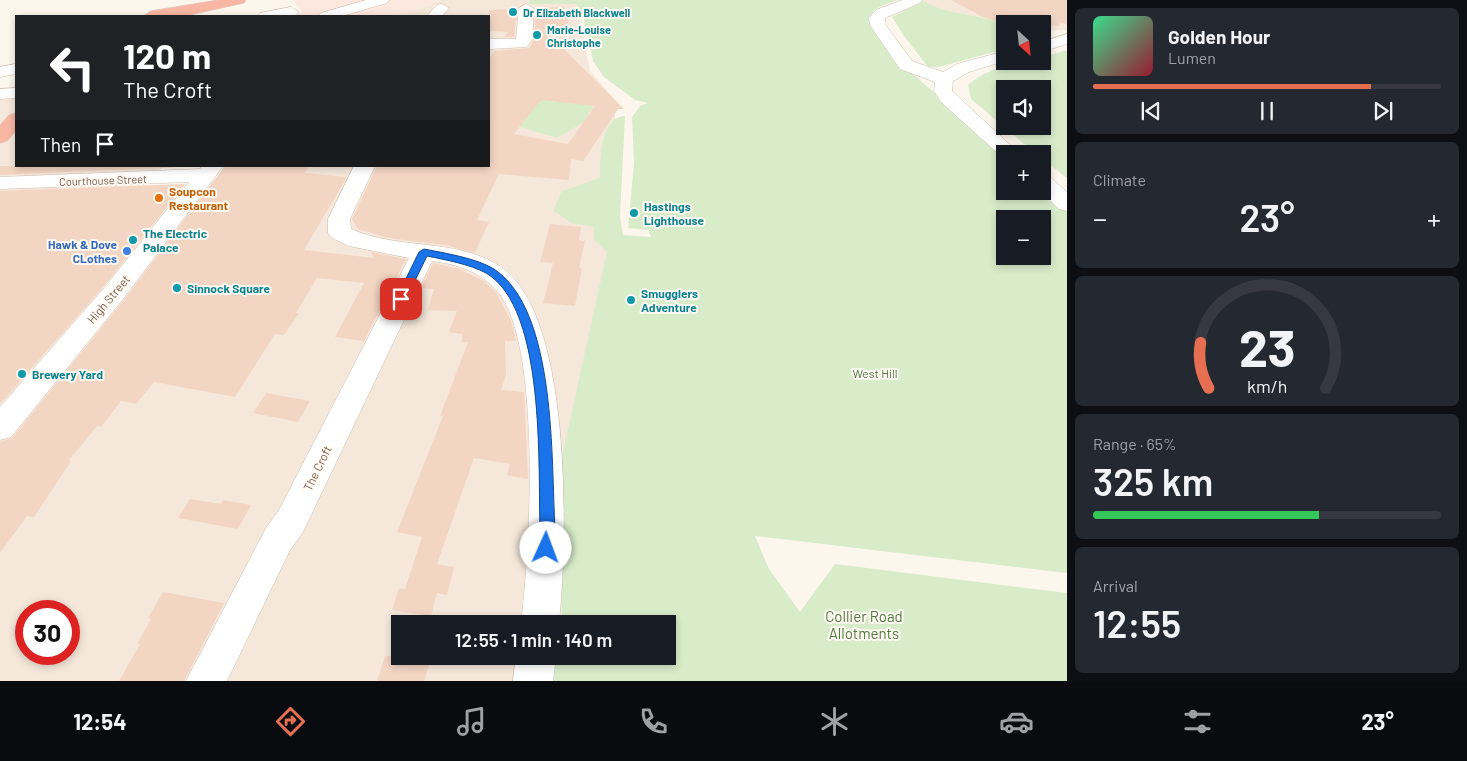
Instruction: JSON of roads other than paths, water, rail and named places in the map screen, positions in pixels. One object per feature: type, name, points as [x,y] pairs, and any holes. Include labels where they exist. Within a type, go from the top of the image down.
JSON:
[{"type":"highway","points":[[155,15],[218,0]]},
{"type":"highway","points":[[160,15],[179,13],[239,0]]},
{"type":"highway","points":[[0,137],[15,119]]},
{"type":"street","points":[[330,15],[382,0]]},
{"type":"street","points":[[915,0],[881,13],[877,18],[878,25],[906,65],[944,79]]},
{"type":"street","points":[[267,15],[288,6]]},
{"type":"street","points":[[490,44],[522,44],[525,38],[526,8]]},
{"type":"street","points":[[1051,44],[1067,39]]},
{"type":"street","points":[[0,72],[13,59]]},
{"type":"street","points":[[944,79],[963,68],[996,59]]},
{"type":"street","points":[[944,79],[943,91],[947,98],[1000,145]]},
{"type":"street","points":[[0,94],[15,93]]},
{"type":"street","points":[[365,167],[339,219],[340,233],[352,239],[449,257],[489,271],[505,285],[520,306],[541,384],[547,529],[541,615]]},
{"type":"street","name":"Courthouse Street","points":[[0,183],[209,171]]},
{"type":"street","name":"High Street","points":[[0,428],[114,293],[209,171]]},
{"type":"street","points":[[1051,190],[1067,204]]},
{"type":"street","name":"The Croft","points":[[206,681],[278,539],[291,521],[424,252]]},
{"type":"street","points":[[533,681],[535,665]]},
{"type":"place","name":"Dr Elizabeth Blackwell","points":[[513,12]]},
{"type":"place","name":"Marie-Louise Christophe","points":[[537,35]]},
{"type":"place","name":"Soupcon Restaurant","points":[[159,198]]},
{"type":"place","name":"Hastings Lighthouse","points":[[634,213]]},
{"type":"place","name":"The Electric Palace","points":[[133,240]]},
{"type":"place","name":"Hawk & Dove CLothes","points":[[127,251]]},
{"type":"place","name":"Sinnock Square","points":[[177,288]]},
{"type":"place","name":"Smugglers Adventure","points":[[631,300]]},
{"type":"place","name":"Brewery Yard","points":[[22,374]]},
{"type":"park label","name":"West Hill","points":[[875,373]]},
{"type":"park label","name":"Collier Road Allotments","points":[[864,624]]}]
